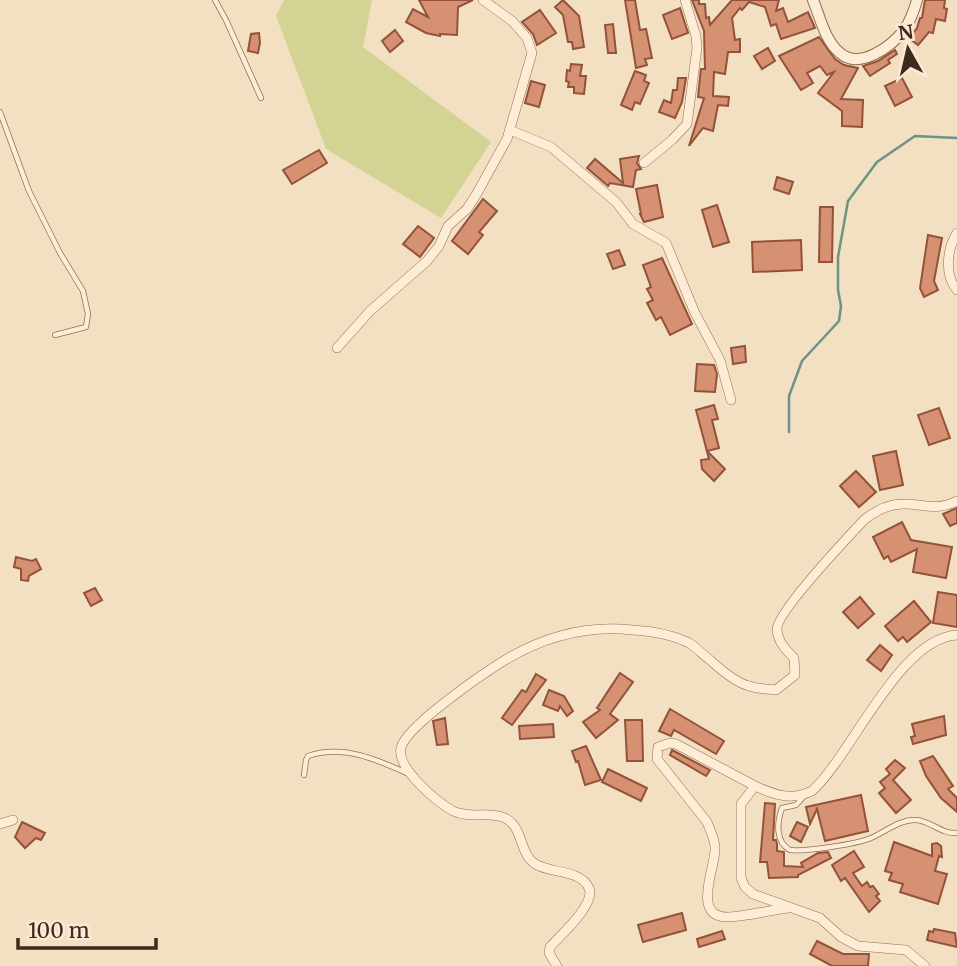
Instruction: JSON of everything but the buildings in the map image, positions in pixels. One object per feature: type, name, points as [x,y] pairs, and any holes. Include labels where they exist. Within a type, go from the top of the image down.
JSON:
[{"type":"street","points":[[337,348],[370,311],[427,261],[439,246],[448,226],[467,209],[476,195],[510,130],[532,53],[530,45],[512,21],[483,0]]},
{"type":"street","points":[[644,163],[672,141],[687,124],[697,48],[685,0]]},
{"type":"street","points":[[813,0],[828,37],[838,52],[856,61],[866,58],[893,41],[912,18],[917,0]]},
{"type":"street","points":[[510,130],[551,147],[616,202],[633,224],[666,243],[695,313],[720,360],[731,400]]},
{"type":"street","points":[[957,233],[950,246],[949,275],[957,290]]},
{"type":"street","points":[[556,966],[549,953],[550,947],[588,905],[591,895],[584,881],[576,876],[536,865],[529,859],[513,824],[506,818],[467,815],[453,811],[432,796],[403,764],[401,746],[408,734],[504,661],[556,636],[610,629],[649,632],[689,643],[747,686],[776,690],[795,675],[794,658],[783,647],[777,630],[778,622],[864,520],[890,504],[901,502],[941,506],[957,501]]},
{"type":"street","points":[[795,908],[726,917],[709,907],[707,891],[715,848],[711,832],[707,822],[657,759],[658,747],[676,744],[781,797],[805,794],[817,786],[891,682],[936,639],[957,635]]},
{"type":"street","points":[[755,786],[741,804],[742,883],[753,894],[820,918],[850,944],[906,950],[925,966]]},
{"type":"street","points":[[0,824],[13,820]]},
{"type":"lane","points":[[215,0],[261,99]]},
{"type":"lane","points":[[0,112],[29,191],[87,302],[86,327],[55,335]]},
{"type":"lane","points":[[304,775],[308,756],[339,752],[361,755],[412,775]]},
{"type":"lane","points":[[805,794],[796,805],[782,808],[778,819],[780,838],[784,847],[790,850],[852,844],[870,839],[898,824],[915,820],[950,834],[957,834]]},
{"type":"green space","points":[[284,0],[372,0],[363,47],[491,142],[441,218],[326,149],[276,16]]},
{"type":"waterway","points":[[789,432],[789,396],[802,361],[839,321],[841,306],[838,257],[848,201],[877,162],[915,136],[957,138]]}]
